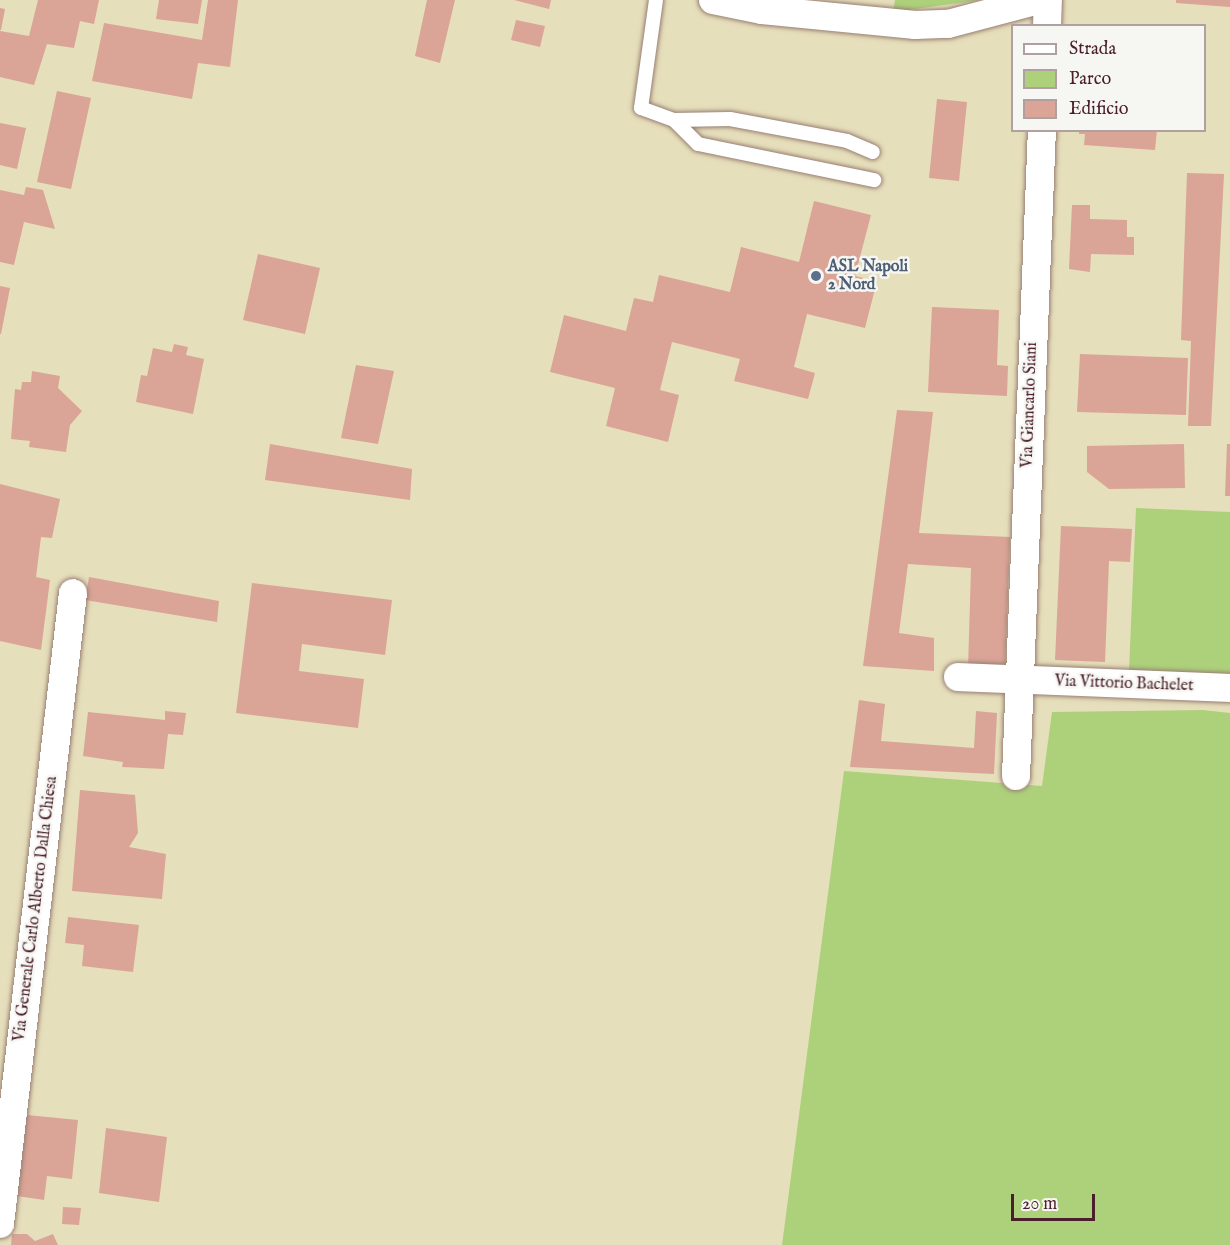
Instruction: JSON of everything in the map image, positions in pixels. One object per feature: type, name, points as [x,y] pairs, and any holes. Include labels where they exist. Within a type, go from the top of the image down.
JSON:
[{"type":"street","points":[[712,0],[783,13],[915,25],[948,24],[1039,0]]},
{"type":"street","points":[[1047,24],[1048,0]]},
{"type":"street","name":"Via Giancarlo Siani","points":[[1016,776],[1042,132]]},
{"type":"street","name":"Via Generale Carlo Alberto Dalla Chiesa","points":[[0,1224],[73,593]]},
{"type":"street","name":"Via Vittorio Bachelet","points":[[958,677],[1230,688]]},
{"type":"lane","points":[[656,0],[641,108],[674,120],[730,119],[847,141],[873,152]]},
{"type":"lane","points":[[674,120],[698,144],[874,180]]},
{"type":"green space","points":[[895,0],[981,0],[893,12]]},
{"type":"green space","points":[[1136,508],[1230,512],[1230,674],[1129,670]]},
{"type":"green space","points":[[1203,710],[1230,713],[1230,1245],[782,1245],[844,771],[1042,786],[1052,712]]},
{"type":"building","points":[[38,0],[99,0],[94,24],[80,21],[74,48],[47,44],[34,85],[0,77],[0,31],[29,36]]},
{"type":"building","points":[[159,0],[202,0],[198,24],[156,19]]},
{"type":"building","points":[[208,0],[238,0],[230,67],[198,63],[192,99],[92,81],[104,23],[202,40]]},
{"type":"building","points":[[427,0],[455,0],[440,63],[415,56]]},
{"type":"building","points":[[514,0],[551,0],[549,9]]},
{"type":"building","points":[[1176,0],[1230,0],[1230,7],[1176,3]]},
{"type":"building","points":[[0,8],[5,9],[1,30],[0,30]]},
{"type":"building","points":[[516,20],[545,26],[540,47],[511,40]]},
{"type":"building","points":[[57,91],[91,98],[71,189],[37,182]]},
{"type":"building","points":[[937,99],[967,102],[959,181],[929,178]]},
{"type":"building","points":[[0,123],[26,128],[17,169],[0,165]]},
{"type":"building","points":[[1079,132],[1157,132],[1155,150],[1084,145],[1085,134],[1079,134]]},
{"type":"building","points":[[1187,173],[1224,174],[1211,426],[1188,426],[1191,341],[1181,340]]},
{"type":"building","points":[[26,187],[43,190],[55,229],[24,222],[14,265],[0,262],[0,190],[24,195]]},
{"type":"building","points":[[814,201],[871,215],[855,276],[877,281],[865,328],[807,314],[794,367],[815,373],[808,399],[734,381],[740,359],[672,342],[660,390],[679,395],[668,442],[606,426],[615,388],[550,372],[564,315],[626,331],[634,298],[653,302],[659,275],[730,292],[741,247],[799,262]]},
{"type":"building","points":[[1072,205],[1090,205],[1090,219],[1127,220],[1127,237],[1134,237],[1134,255],[1091,254],[1090,272],[1069,269]]},
{"type":"building","points":[[258,254],[320,268],[305,334],[243,320]]},
{"type":"building","points":[[0,286],[10,288],[1,334],[0,334]]},
{"type":"building","points":[[932,307],[999,310],[997,365],[1008,366],[1007,396],[928,392]]},
{"type":"building","points":[[174,344],[188,347],[186,355],[204,359],[193,414],[136,402],[141,375],[147,376],[153,348],[172,352]]},
{"type":"building","points":[[1080,354],[1188,358],[1186,415],[1077,412]]},
{"type":"building","points":[[356,365],[394,371],[378,444],[341,438]]},
{"type":"building","points":[[32,371],[60,376],[58,388],[82,411],[70,425],[66,452],[29,447],[30,441],[11,439],[15,389],[21,390],[22,382],[31,382]]},
{"type":"building","points":[[897,410],[933,412],[919,533],[1010,537],[1005,673],[968,669],[971,568],[908,564],[899,633],[934,638],[934,671],[863,666]]},
{"type":"building","points":[[270,444],[412,469],[410,500],[265,480]]},
{"type":"building","points":[[1184,444],[1185,488],[1109,489],[1087,472],[1087,446]]},
{"type":"building","points":[[1227,444],[1230,444],[1230,496],[1225,496]]},
{"type":"building","points":[[0,484],[60,499],[52,538],[41,537],[36,577],[50,580],[41,650],[0,641]]},
{"type":"building","points":[[1061,526],[1132,529],[1130,562],[1109,561],[1105,662],[1055,660]]},
{"type":"building","points":[[89,577],[219,601],[217,622],[85,600]]},
{"type":"building","points":[[252,583],[392,600],[385,655],[302,644],[299,671],[364,679],[358,728],[236,713]]},
{"type":"building","points":[[859,700],[885,704],[881,741],[974,748],[976,711],[997,713],[994,774],[850,767]]},
{"type":"building","points":[[165,711],[186,713],[183,735],[168,734],[164,769],[122,767],[123,762],[83,756],[88,712],[165,720]]},
{"type":"building","points":[[80,790],[135,795],[138,833],[129,847],[166,854],[162,899],[72,891]]},
{"type":"building","points":[[68,917],[139,925],[133,972],[82,966],[84,945],[65,943]]},
{"type":"building","points":[[27,1115],[78,1120],[72,1179],[47,1176],[44,1200],[17,1196]]},
{"type":"building","points":[[106,1128],[167,1137],[159,1202],[99,1193]]},
{"type":"building","points":[[63,1207],[81,1208],[79,1225],[62,1224]]},
{"type":"building","points":[[12,1234],[27,1234],[35,1241],[53,1234],[58,1245],[11,1245]]},
{"type":"place","name":"ASL Napoli 2 Nord","points":[[816,276]]}]
